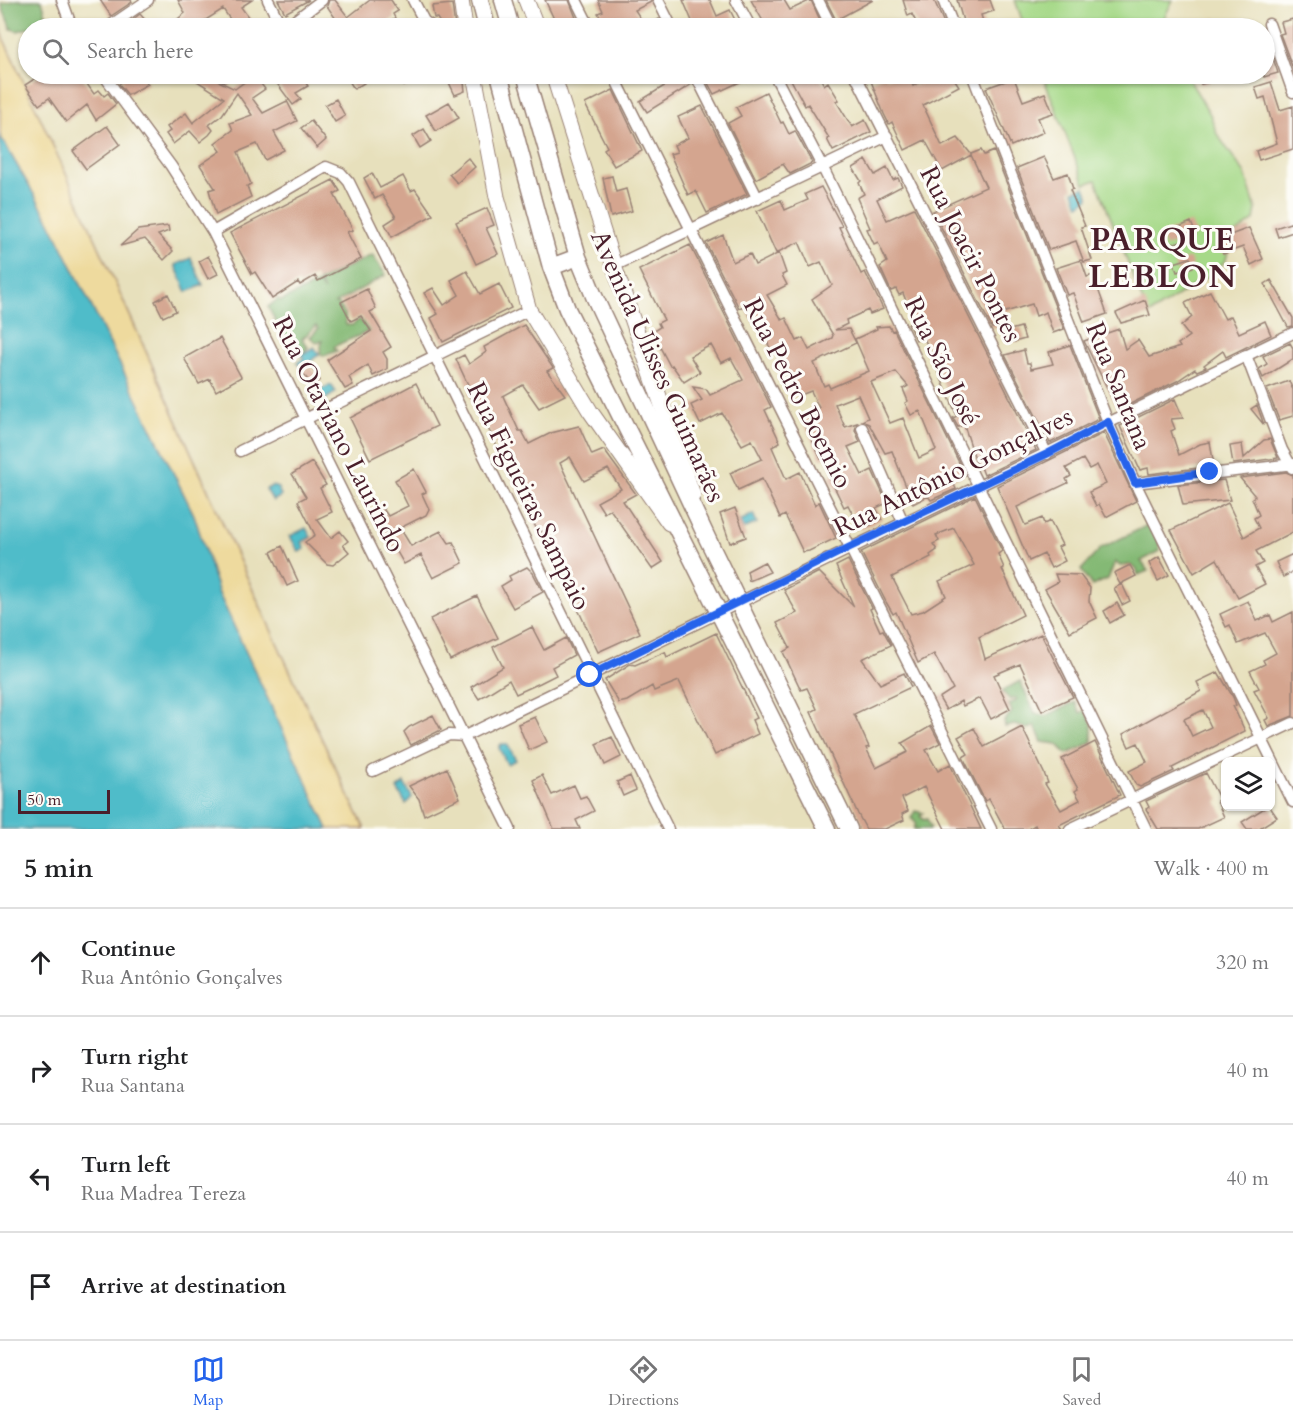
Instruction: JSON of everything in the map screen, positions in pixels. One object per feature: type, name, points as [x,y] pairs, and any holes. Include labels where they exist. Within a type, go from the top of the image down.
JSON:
[{"type":"main road","points":[[480,0],[485,18]]},
{"type":"main road","points":[[503,0],[508,18]]},
{"type":"main road","name":"Avenida Ulisses Guimarães","points":[[502,84],[551,267],[567,309],[827,829]]},
{"type":"main road","name":"Avenida Ulisses Guimarães","points":[[528,84],[578,257],[594,296],[708,540],[849,829]]},
{"type":"main road","points":[[551,267],[578,257]]},
{"type":"street","points":[[62,0],[68,18]]},
{"type":"street","points":[[122,18],[148,0]]},
{"type":"street","points":[[268,0],[278,18]]},
{"type":"street","points":[[298,18],[322,0]]},
{"type":"street","points":[[413,0],[422,18]]},
{"type":"street","points":[[461,0],[464,18]]},
{"type":"street","points":[[526,0],[533,18]]},
{"type":"street","points":[[576,0],[585,18]]},
{"type":"street","points":[[658,0],[667,18]]},
{"type":"street","points":[[736,0],[746,18]]},
{"type":"street","points":[[818,0],[827,18]]},
{"type":"street","points":[[944,2],[950,18]]},
{"type":"street","points":[[1275,47],[1293,92]]},
{"type":"street","name":"Rua Otaviano Laurindo","points":[[110,84],[171,166],[213,232],[510,829]]},
{"type":"street","name":"Avenida Ulisses Guimarães","points":[[476,84],[497,197],[530,310],[590,411],[687,548]]},
{"type":"street","name":"Avenida Ulisses Guimarães","points":[[556,84],[614,266],[708,540]]},
{"type":"street","name":"Rua Pedro Boemio","points":[[618,84],[991,829]]},
{"type":"street","points":[[700,84],[758,199]]},
{"type":"street","name":"Rua São José","points":[[779,84],[823,168],[1146,829]]},
{"type":"street","name":"Rua Joacir Pontes","points":[[860,84],[1047,454]]},
{"type":"street","name":"Rua Santana","points":[[976,84],[1108,422],[1135,483],[1293,802]]},
{"type":"street","points":[[614,266],[887,136]]},
{"type":"street","name":"Rua Figueiras Sampaio","points":[[213,232],[326,167],[341,173],[349,182],[436,355],[590,675],[668,829]]},
{"type":"street","points":[[240,451],[530,310]]},
{"type":"street","name":"Rua Antônio Gonçalves","points":[[374,771],[449,735],[465,736],[1293,333]]},
{"type":"street","points":[[1135,483],[1292,466],[1282,450],[1246,355]]},
{"type":"street","points":[[862,428],[903,522]]},
{"type":"street","points":[[1070,829],[1293,723]]},
{"type":"green space","points":[[16,0],[42,0],[47,18],[18,18],[18,31],[11,29],[1,4]]},
{"type":"green space","points":[[1015,0],[1173,0],[1164,18],[1021,18]]},
{"type":"green space","points":[[1046,84],[1192,84],[1210,114],[1217,134],[1245,174],[1256,209],[1254,220],[1231,237],[1226,260],[1212,274],[1148,315],[1096,180],[1085,184]]},
{"type":"green space","points":[[372,255],[386,275],[334,304],[338,303],[345,314],[346,325],[352,325],[360,319],[369,331],[337,345],[334,347],[337,351],[324,356],[320,353],[322,341],[317,343],[310,337],[318,329],[316,326],[302,339],[308,347],[302,354],[293,354],[268,307],[278,299],[281,301],[318,283],[324,291],[319,281]]},
{"type":"green space","points":[[1150,524],[1158,538],[1160,551],[1141,561],[1148,571],[1138,575],[1137,570],[1130,565],[1120,566],[1115,562],[1108,579],[1092,586],[1081,570],[1101,548]]},
{"type":"green space","points":[[1020,681],[1035,713],[1046,716],[1075,702],[1080,713],[1085,710],[1092,724],[1092,742],[1067,754],[1057,744],[1042,742],[1035,726],[1028,729],[1015,725],[1005,727],[1004,721],[1012,712],[1009,704],[1016,701],[1016,698],[1010,700],[1002,691]]},
{"type":"green space","points":[[915,811],[923,813],[920,816],[924,820],[927,819],[931,829],[914,829],[916,823],[911,818]]},
{"type":"sand","points":[[0,24],[4,40],[18,70],[18,84],[25,84],[50,138],[272,633],[365,829],[328,829],[219,594],[194,515],[50,222],[0,136]]},
{"type":"water","points":[[0,136],[50,222],[194,515],[219,594],[328,829],[0,829]]},
{"type":"water","points":[[1085,187],[1089,198],[1079,205],[1074,191]]},
{"type":"water","points":[[191,258],[203,285],[187,292],[175,265]]},
{"type":"water","points":[[314,347],[319,354],[302,369],[297,362],[304,359],[301,355]]},
{"type":"water","points":[[331,385],[336,392],[323,401],[316,391]]},
{"type":"water","points":[[272,486],[278,488],[281,496],[273,501],[266,489]]},
{"type":"water","points":[[753,514],[757,523],[743,529],[740,521]]},
{"type":"water","points":[[306,528],[311,537],[302,542],[305,549],[299,552],[290,536]]},
{"type":"water","points":[[501,744],[507,744],[516,760],[507,764],[499,748]]},
{"type":"water","points":[[404,783],[412,797],[406,804],[397,789]]},
{"type":"building","points":[[100,0],[131,0],[132,2],[111,16]]},
{"type":"building","points":[[178,0],[252,0],[241,7],[249,18],[229,18],[223,9],[209,18],[179,18],[185,13]]},
{"type":"building","points":[[278,0],[309,0],[285,13]]},
{"type":"building","points":[[329,0],[335,0],[348,17],[370,0],[391,0],[398,11],[393,14],[395,18],[335,18],[327,6]]},
{"type":"building","points":[[545,0],[569,0],[576,18],[551,18],[553,17]]},
{"type":"building","points":[[598,0],[651,0],[635,10],[640,18],[600,18],[598,13],[603,11]]},
{"type":"building","points":[[683,0],[710,0],[717,16],[730,10],[734,18],[691,18]]},
{"type":"building","points":[[751,0],[784,0],[790,10],[811,0],[819,18],[761,18]]},
{"type":"building","points":[[826,0],[873,0],[840,18],[835,18]]},
{"type":"building","points":[[903,0],[934,0],[942,18],[914,18],[912,14],[908,16]]},
{"type":"building","points":[[957,0],[990,0],[994,11],[981,15],[982,18],[962,18]]},
{"type":"building","points":[[452,4],[454,18],[434,18],[432,6]]},
{"type":"building","points":[[1293,19],[1293,69],[1280,34],[1284,33],[1281,22]]},
{"type":"building","points":[[87,84],[94,94],[99,90],[104,96],[108,93],[116,104],[96,120],[87,105],[66,122],[49,98],[39,105],[25,85]]},
{"type":"building","points":[[119,84],[148,84],[128,95]]},
{"type":"building","points":[[202,84],[224,84],[235,89],[242,84],[261,84],[265,89],[252,98],[263,113],[287,101],[297,121],[274,132],[284,150],[265,160],[257,144],[238,152],[251,184],[247,186],[251,197],[216,215],[209,190],[215,188],[200,165],[221,151],[215,143],[233,130],[230,123],[252,115],[237,93],[222,115],[209,125],[213,130],[200,142],[190,131],[173,144],[166,134],[170,131],[167,127],[186,113],[193,123],[224,98]]},
{"type":"building","points":[[277,84],[307,84],[308,86],[296,93],[301,99],[293,105]]},
{"type":"building","points":[[351,84],[362,84],[354,89]]},
{"type":"building","points":[[450,84],[464,84],[465,91],[455,95]]},
{"type":"building","points":[[692,84],[647,112],[640,101],[666,85]]},
{"type":"building","points":[[708,84],[736,84],[714,94]]},
{"type":"building","points":[[793,84],[829,84],[839,100],[836,101],[852,127],[865,120],[871,132],[833,151],[827,139],[829,138],[808,104],[805,106]]},
{"type":"building","points":[[872,84],[912,84],[913,86],[917,84],[958,84],[959,86],[923,105],[942,146],[958,138],[971,154],[981,150],[984,155],[994,151],[1064,329],[1053,333],[1046,312],[1036,316],[1032,304],[1002,313],[1005,324],[992,328],[933,211],[986,187],[971,155],[942,171],[925,140],[905,150],[892,122],[889,124]]},
{"type":"building","points":[[997,84],[1016,84],[1023,101],[1045,93],[1053,113],[1038,118],[1044,132],[1011,146],[986,88]]},
{"type":"building","points":[[1272,84],[1280,110],[1293,106],[1293,149],[1259,160],[1256,151],[1277,143],[1265,97],[1259,99],[1255,87]]},
{"type":"building","points":[[613,90],[642,151],[614,166],[604,149],[607,147],[585,104]]},
{"type":"building","points":[[766,92],[781,123],[783,122],[789,134],[795,131],[812,163],[790,174],[783,164],[756,179],[728,123],[741,116],[736,107]]},
{"type":"building","points":[[336,99],[345,116],[335,122],[325,105]]},
{"type":"building","points":[[449,102],[459,118],[436,131],[426,115]]},
{"type":"building","points":[[702,106],[747,194],[707,213],[696,191],[688,195],[670,154],[677,152],[674,145],[688,138],[678,117]]},
{"type":"building","points":[[311,121],[326,140],[317,148],[301,128]]},
{"type":"building","points":[[107,126],[120,144],[86,169],[73,151]]},
{"type":"building","points":[[424,129],[431,141],[420,148],[413,136]]},
{"type":"building","points":[[1044,157],[1054,178],[1068,173],[1073,189],[1070,190],[1085,226],[1081,227],[1092,260],[1084,262],[1076,241],[1049,250],[1017,168]]},
{"type":"building","points":[[468,158],[475,167],[457,183],[449,174]]},
{"type":"building","points":[[866,160],[875,175],[887,168],[893,180],[898,178],[902,186],[877,199],[887,220],[914,208],[1036,450],[984,475],[981,467],[978,468],[964,425],[958,427],[953,418],[957,416],[924,338],[916,340],[908,324],[914,322],[903,293],[899,295],[896,289],[891,291],[880,267],[887,262],[878,242],[874,244],[867,229],[870,228],[857,198],[864,194],[859,183],[861,181],[853,168]]},
{"type":"building","points":[[372,173],[380,188],[403,176],[411,191],[415,189],[433,215],[392,237],[385,224],[396,217],[382,195],[375,199],[364,178]]},
{"type":"building","points":[[612,176],[616,192],[626,189],[632,211],[611,217],[603,178]]},
{"type":"building","points":[[333,180],[340,191],[334,194],[353,230],[347,232],[361,259],[318,281],[315,276],[300,285],[298,282],[272,299],[255,272],[252,274],[230,233]]},
{"type":"building","points":[[821,187],[842,226],[839,227],[861,274],[865,272],[883,309],[870,314],[868,310],[846,320],[847,324],[835,330],[849,329],[856,343],[814,363],[824,386],[828,384],[830,388],[869,371],[855,339],[877,329],[876,327],[889,326],[892,331],[894,330],[965,475],[952,480],[956,489],[931,500],[928,496],[913,504],[892,451],[885,453],[869,424],[862,421],[868,418],[858,395],[835,404],[845,427],[857,423],[855,430],[860,442],[848,447],[862,475],[872,470],[887,503],[876,508],[882,519],[861,530],[848,505],[844,507],[829,476],[839,471],[831,454],[821,459],[800,415],[819,408],[811,391],[798,396],[776,348],[771,350],[758,322],[755,324],[744,306],[739,308],[706,243],[723,235],[733,262],[750,254],[755,265],[779,253],[786,273],[782,275],[787,285],[767,295],[782,320],[786,318],[797,341],[803,338],[809,350],[832,338],[833,335],[812,299],[832,285],[821,262],[810,267],[799,242],[776,253],[757,211],[781,200],[785,210],[808,200],[805,194]],"holes":[[[896,372],[908,386],[903,389],[908,401],[905,403],[911,415],[920,411],[936,450],[919,458],[903,418],[890,423],[871,382]]]},
{"type":"building","points":[[487,208],[494,225],[486,228],[498,254],[476,264],[456,222]]},
{"type":"building","points":[[1191,222],[1196,235],[1165,247],[1160,235]]},
{"type":"building","points":[[1293,222],[1293,232],[1278,237],[1275,228]]},
{"type":"building","points":[[168,226],[169,231],[158,235],[173,251],[164,260],[145,239],[120,246],[138,230]]},
{"type":"building","points":[[1249,228],[1263,259],[1251,265],[1243,247],[1223,254],[1217,240]]},
{"type":"building","points":[[690,245],[771,407],[765,410],[780,442],[772,447],[786,479],[800,472],[815,505],[819,502],[836,538],[809,551],[803,552],[785,515],[780,518],[762,479],[738,490],[730,473],[762,459],[752,440],[742,445],[722,413],[700,424],[691,405],[702,400],[693,387],[706,389],[710,395],[743,380],[731,358],[721,363],[711,345],[690,356],[700,372],[684,382],[672,365],[670,366],[652,332],[660,327],[658,323],[664,320],[639,270]]},
{"type":"building","points":[[208,256],[218,274],[208,279],[199,261]]},
{"type":"building","points":[[1190,258],[1193,267],[1177,272],[1174,263]]},
{"type":"building","points":[[1081,260],[1087,277],[1093,275],[1107,314],[1084,322],[1073,293],[1067,295],[1056,268]]},
{"type":"building","points":[[467,271],[480,294],[499,284],[511,308],[443,342],[431,318],[438,314],[424,293],[433,288],[444,305],[459,295],[451,280]]},
{"type":"building","points":[[1271,280],[1293,318],[1293,326],[1288,327],[1265,284]]},
{"type":"building","points":[[367,289],[376,309],[370,312],[391,347],[383,352],[387,359],[387,369],[373,376],[368,365],[349,377],[353,385],[345,389],[327,360],[371,331],[361,316],[351,321],[341,302]]},
{"type":"building","points":[[1210,291],[1225,319],[1231,316],[1239,333],[1265,321],[1271,335],[1226,357],[1223,351],[1204,365],[1206,367],[1197,371],[1195,369],[1177,381],[1118,410],[1084,341],[1119,329],[1125,349],[1138,340],[1149,357],[1180,347],[1178,344],[1189,336],[1181,326],[1192,317],[1185,303]]},
{"type":"building","points":[[168,294],[176,311],[163,317],[155,301]]},
{"type":"building","points":[[1145,300],[1150,315],[1121,323],[1116,313]]},
{"type":"building","points":[[524,325],[553,368],[547,371],[565,395],[539,408],[523,385],[503,396],[519,431],[522,431],[529,444],[551,433],[579,426],[592,455],[604,450],[636,494],[623,501],[663,562],[652,569],[610,509],[604,513],[597,502],[621,489],[608,469],[584,481],[570,457],[560,463],[640,633],[598,652],[541,530],[538,532],[491,434],[468,393],[471,391],[456,359],[464,355],[469,364],[486,352],[484,347]]},
{"type":"building","points":[[1021,327],[1025,339],[1014,342],[1010,330]]},
{"type":"building","points":[[220,338],[241,377],[216,391],[210,379],[199,384],[184,358]]},
{"type":"building","points":[[1290,343],[1293,348],[1293,359],[1263,378],[1259,369],[1267,364],[1263,356]]},
{"type":"building","points":[[1070,345],[1099,419],[1050,443],[1005,355],[1024,350],[1031,369],[1053,364],[1049,352]]},
{"type":"building","points":[[310,366],[320,380],[312,386],[302,372]]},
{"type":"building","points":[[1289,381],[1293,390],[1293,416],[1279,420],[1267,389]]},
{"type":"building","points":[[416,383],[437,426],[370,459],[350,418]]},
{"type":"building","points":[[1175,399],[1183,418],[1171,419],[1175,429],[1171,431],[1179,455],[1200,444],[1210,442],[1214,466],[1149,474],[1148,468],[1140,470],[1120,426]]},
{"type":"building","points":[[1257,405],[1264,425],[1251,409]]},
{"type":"building","points":[[1104,433],[1136,501],[1106,517],[1099,504],[1096,506],[1089,492],[1106,484],[1097,465],[1089,469],[1083,459],[1066,468],[1071,476],[1066,479],[1068,483],[1017,507],[1025,525],[1042,518],[1044,524],[1050,521],[1062,545],[1058,547],[1065,561],[1051,568],[1044,554],[1029,561],[997,486]]},
{"type":"building","points":[[1270,439],[1278,458],[1233,464],[1230,446],[1242,444],[1244,458],[1264,440]]},
{"type":"building","points":[[312,462],[326,485],[320,488],[332,512],[317,519],[331,538],[340,531],[348,541],[343,545],[349,552],[333,565],[327,564],[305,542],[315,535],[298,501],[306,497],[292,474]]},
{"type":"building","points":[[414,469],[426,492],[422,494],[429,509],[426,515],[400,528],[411,546],[441,531],[449,543],[453,542],[463,563],[433,578],[421,555],[404,564],[374,512],[382,507],[388,516],[408,506],[395,480]]},
{"type":"building","points":[[1286,472],[1293,475],[1293,532],[1256,551],[1263,563],[1255,567],[1265,584],[1238,598],[1217,559],[1194,573],[1171,530],[1228,503],[1244,537],[1259,528],[1254,518],[1259,515],[1252,498],[1255,496],[1240,478]]},
{"type":"building","points":[[1224,480],[1230,500],[1183,505],[1178,485]]},
{"type":"building","points":[[975,496],[1002,551],[998,554],[1004,568],[1002,569],[1023,615],[979,637],[985,659],[1041,634],[1073,697],[1042,711],[1020,664],[994,675],[1010,709],[991,719],[980,698],[963,706],[961,701],[946,710],[939,698],[953,689],[934,654],[918,663],[896,612],[893,614],[861,552]],"holes":[[[954,528],[974,565],[939,581],[946,596],[923,611],[911,614],[892,577],[931,557],[930,555],[937,550],[933,544],[939,541],[936,535]]]},
{"type":"building","points":[[735,508],[746,537],[730,543],[720,514]]},
{"type":"building","points":[[282,546],[298,581],[287,586],[271,552]]},
{"type":"building","points":[[1293,554],[1293,572],[1283,577],[1276,562]]},
{"type":"building","points":[[1159,557],[1169,575],[1158,581],[1149,563]]},
{"type":"building","points":[[848,560],[872,608],[870,609],[880,631],[883,630],[891,645],[862,659],[880,684],[904,673],[911,687],[854,714],[869,747],[866,748],[876,768],[908,752],[902,743],[931,726],[940,743],[926,750],[938,771],[950,764],[981,829],[945,829],[924,787],[902,798],[908,811],[902,814],[904,820],[885,829],[866,829],[858,814],[811,712],[817,709],[807,688],[801,690],[783,652],[790,648],[777,623],[797,613],[784,590],[819,572],[854,607],[836,566]]},
{"type":"building","points":[[764,562],[770,572],[749,581],[747,571]]},
{"type":"building","points":[[1130,565],[1136,576],[1120,584],[1114,573]]},
{"type":"building","points":[[527,567],[533,573],[543,592],[513,608],[501,586],[511,580],[509,576]]},
{"type":"building","points":[[1055,574],[1080,575],[1090,588],[1089,601],[1097,618],[1070,632],[1045,589],[1058,582]]},
{"type":"building","points":[[1122,584],[1130,601],[1122,605],[1114,588]]},
{"type":"building","points":[[477,596],[498,638],[450,660],[430,619]]},
{"type":"building","points":[[1248,601],[1257,621],[1270,615],[1273,622],[1293,612],[1293,716],[1268,726],[1265,720],[1269,718],[1254,690],[1259,688],[1250,671],[1265,664],[1263,660],[1276,653],[1265,633],[1238,644],[1230,625],[1226,627],[1220,614]]},
{"type":"building","points":[[1117,603],[1124,615],[1110,623],[1104,611]]},
{"type":"building","points":[[532,627],[544,650],[566,638],[574,655],[552,667],[556,675],[540,683],[516,694],[509,680],[479,699],[471,687],[503,667],[493,647]]},
{"type":"building","points":[[716,633],[757,718],[752,720],[758,734],[715,755],[679,681],[654,691],[652,686],[627,701],[619,703],[605,680],[630,664],[635,665],[665,652],[667,657]]},
{"type":"building","points":[[1218,672],[1233,697],[1236,705],[1233,706],[1245,731],[1172,768],[1174,771],[1140,787],[1136,785],[1129,771],[1147,762],[1138,743],[1129,747],[1123,734],[1201,691],[1197,682]],"holes":[[[1203,710],[1211,727],[1192,736],[1184,719]]]},
{"type":"building","points":[[433,715],[441,730],[411,745],[404,732]]},
{"type":"building","points":[[535,717],[547,742],[529,750],[518,724]]},
{"type":"building","points":[[1022,727],[1044,773],[1048,783],[1045,784],[1061,810],[1080,800],[1075,791],[1078,789],[1062,759],[1095,742],[1120,795],[1059,825],[1062,829],[1037,829],[1035,825],[1028,829],[1005,829],[989,799],[985,801],[963,757],[968,754],[958,737],[974,728],[984,747]]},
{"type":"building","points":[[612,737],[621,757],[605,765],[596,744]]},
{"type":"building","points":[[447,768],[460,798],[424,815],[419,799],[409,786]]},
{"type":"building","points":[[1206,773],[1220,800],[1217,801],[1224,817],[1198,829],[1158,829],[1146,809],[1149,807],[1146,801]]},
{"type":"building","points":[[542,775],[552,795],[574,785],[580,798],[586,796],[594,811],[576,820],[580,829],[554,829],[533,780]]},
{"type":"building","points":[[630,776],[636,790],[623,796],[617,782]]},
{"type":"building","points":[[1260,811],[1273,811],[1277,817],[1258,829],[1247,829],[1242,822]]},
{"type":"district","name":"PARQUE LEBLON","points":[[1163,258]]},
{"type":"route","points":[[590,675],[850,547],[1047,454],[1108,422],[1135,483],[1210,472]]}]
